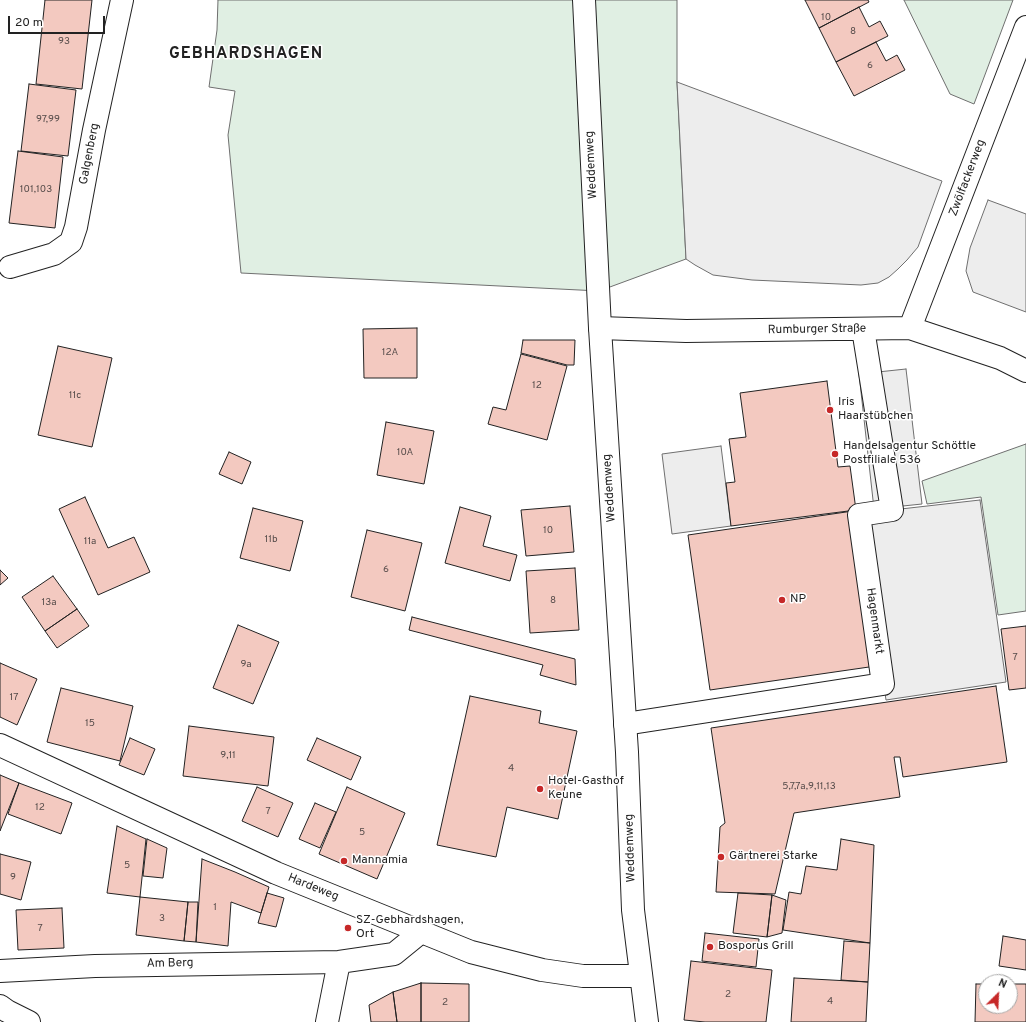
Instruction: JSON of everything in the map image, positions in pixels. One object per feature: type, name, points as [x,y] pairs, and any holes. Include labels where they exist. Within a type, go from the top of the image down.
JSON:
[{"type":"street","name":"Galgenberg","points":[[10,267],[54,254],[71,242],[76,227],[94,130],[122,0]]},
{"type":"street","name":"Weddemweg","points":[[584,0],[600,328],[625,724],[633,910],[647,1022]]},
{"type":"street","name":"Zwölfackerweg","points":[[910,328],[1026,28]]},
{"type":"street","name":"Rumburger Straße","points":[[600,328],[686,331],[910,328],[1000,358],[1026,371]]},
{"type":"street","name":"Hagenmarkt","points":[[625,724],[884,684],[859,515],[892,510],[863,329]]},
{"type":"street","name":"Hardeweg","points":[[0,745],[276,873],[471,952],[542,970],[583,976],[641,976]]},
{"type":"street","name":"Am Berg","points":[[0,971],[102,965],[339,962],[394,954],[421,932]]},
{"type":"street","points":[[327,1022],[339,962]]},
{"type":"street","points":[[0,1006],[29,1022]]},
{"type":"green space","points":[[218,0],[677,0],[677,82],[686,259],[599,291],[241,273],[228,135],[235,91],[209,87],[217,30]]},
{"type":"green space","points":[[904,0],[1013,0],[974,104],[950,94]]},
{"type":"green space","points":[[1026,444],[1026,611],[998,615],[981,497],[927,504],[922,481]]},
{"type":"shaded area","points":[[677,82],[942,181],[918,247],[889,277],[878,283],[861,285],[752,280],[713,275],[686,259]]},
{"type":"shaded area","points":[[988,200],[1026,214],[1026,312],[973,292],[966,271],[970,248]]},
{"type":"shaded area","points":[[906,369],[922,504],[874,509],[859,374]]},
{"type":"shaded area","points":[[721,446],[731,526],[672,534],[662,454]]},
{"type":"shaded area","points":[[980,500],[1006,682],[886,700],[859,515]]},
{"type":"building","points":[[45,0],[92,0],[82,89],[36,84]]},
{"type":"building","points":[[805,0],[868,0],[869,2],[819,28]]},
{"type":"building","points":[[859,7],[869,27],[880,21],[888,36],[836,62],[819,28]]},
{"type":"building","points":[[876,42],[886,61],[897,55],[905,70],[854,96],[836,62]]},
{"type":"building","points":[[29,84],[76,90],[68,156],[21,151]]},
{"type":"building","points":[[18,151],[63,157],[55,228],[9,223]]},
{"type":"building","points":[[417,328],[417,378],[364,378],[363,329]]},
{"type":"building","points":[[523,340],[575,340],[574,365],[567,365],[521,353]]},
{"type":"building","points":[[58,346],[112,358],[92,447],[38,435]]},
{"type":"building","points":[[521,354],[567,366],[547,440],[488,424],[493,407],[506,410]]},
{"type":"building","points":[[827,381],[838,467],[850,466],[856,510],[731,526],[726,483],[735,482],[729,439],[746,437],[740,393]]},
{"type":"building","points":[[386,422],[434,431],[424,484],[377,475]]},
{"type":"building","points":[[229,452],[251,462],[242,484],[219,474]]},
{"type":"building","points":[[85,497],[108,548],[134,537],[150,572],[98,595],[59,509]]},
{"type":"building","points":[[570,506],[574,552],[526,556],[521,510]]},
{"type":"building","points":[[460,507],[491,516],[483,546],[517,555],[510,581],[445,563]]},
{"type":"building","points":[[253,508],[303,521],[290,571],[240,558]]},
{"type":"building","name":"NP","points":[[853,511],[876,666],[710,690],[688,535]]},
{"type":"building","points":[[367,530],[422,543],[405,611],[351,597]]},
{"type":"building","points":[[575,568],[579,630],[530,633],[526,571]]},
{"type":"building","points":[[0,570],[8,578],[0,585]]},
{"type":"building","points":[[53,576],[77,609],[45,631],[22,597]]},
{"type":"building","points":[[77,609],[89,626],[57,648],[45,631]]},
{"type":"building","points":[[412,617],[575,659],[576,685],[540,675],[543,665],[409,630]]},
{"type":"building","points":[[238,625],[279,642],[253,704],[213,688]]},
{"type":"building","points":[[1026,626],[1026,688],[1009,690],[1001,629]]},
{"type":"building","points":[[0,663],[37,679],[17,725],[0,717]]},
{"type":"building","points":[[996,686],[1007,762],[903,777],[900,757],[894,757],[900,797],[794,813],[775,894],[716,892],[720,827],[725,823],[711,728]]},
{"type":"building","points":[[61,688],[133,706],[120,761],[47,742]]},
{"type":"building","points":[[470,696],[541,711],[539,723],[577,731],[558,819],[507,807],[496,857],[437,845]]},
{"type":"building","points":[[189,726],[274,737],[268,786],[183,776]]},
{"type":"building","points":[[130,738],[155,749],[144,775],[119,765]]},
{"type":"building","points":[[317,738],[361,757],[351,780],[307,760]]},
{"type":"building","points":[[0,775],[19,783],[0,831]]},
{"type":"building","points":[[19,783],[72,803],[61,834],[8,814]]},
{"type":"building","points":[[257,787],[293,803],[278,837],[242,821]]},
{"type":"building","points":[[347,787],[405,813],[377,879],[319,854]]},
{"type":"building","points":[[315,803],[336,812],[320,848],[299,839]]},
{"type":"building","points":[[117,826],[146,839],[140,897],[107,893]]},
{"type":"building","points":[[147,839],[167,848],[163,878],[143,876]]},
{"type":"building","points":[[841,839],[874,845],[870,943],[783,930],[789,892],[801,894],[806,866],[837,870]]},
{"type":"building","points":[[0,854],[31,862],[21,900],[0,894]]},
{"type":"building","points":[[202,859],[269,887],[261,913],[231,902],[228,946],[196,942]]},
{"type":"building","points":[[267,893],[284,898],[276,927],[258,923]]},
{"type":"building","points":[[738,893],[772,895],[767,937],[733,933]]},
{"type":"building","points":[[772,895],[786,900],[782,933],[767,937]]},
{"type":"building","points":[[140,897],[188,902],[184,941],[136,935]]},
{"type":"building","points":[[188,902],[198,902],[196,942],[184,941]]},
{"type":"building","points":[[62,908],[64,948],[18,950],[16,910]]},
{"type":"building","points":[[705,933],[759,939],[756,967],[702,961]]},
{"type":"building","points":[[1003,936],[1026,940],[1026,970],[999,966]]},
{"type":"building","points":[[844,941],[870,943],[868,982],[841,980]]},
{"type":"building","points":[[691,961],[772,970],[766,1022],[705,1022],[684,1020]]},
{"type":"building","points":[[794,978],[868,982],[866,1022],[791,1022]]},
{"type":"building","points":[[421,983],[421,1022],[397,1022],[393,992]]},
{"type":"building","points":[[421,983],[469,984],[469,1022],[421,1022]]},
{"type":"building","points":[[976,984],[978,984],[978,1014],[1018,1014],[1018,984],[1026,984],[1026,1022],[975,1022]]},
{"type":"building","points":[[393,992],[397,1022],[371,1022],[369,1005]]},
{"type":"place","name":"Iris Haarstübchen","points":[[830,410]]},
{"type":"place","name":"Handelsagentur Schöttle Postfiliale 536","points":[[835,454]]},
{"type":"place","name":"NP","points":[[782,600]]},
{"type":"place","name":"Hotel-Gasthof Keune","points":[[540,789]]},
{"type":"place","name":"Gärtnerei Starke","points":[[721,857]]},
{"type":"place","name":"Mannamia","points":[[344,861]]},
{"type":"place","name":"SZ-Gebhardshagen, Ort","points":[[348,928]]},
{"type":"place","name":"Bosporus Grill","points":[[710,947]]},
{"type":"district","name":"GEBHARDSHAGEN","points":[[246,55]]}]
